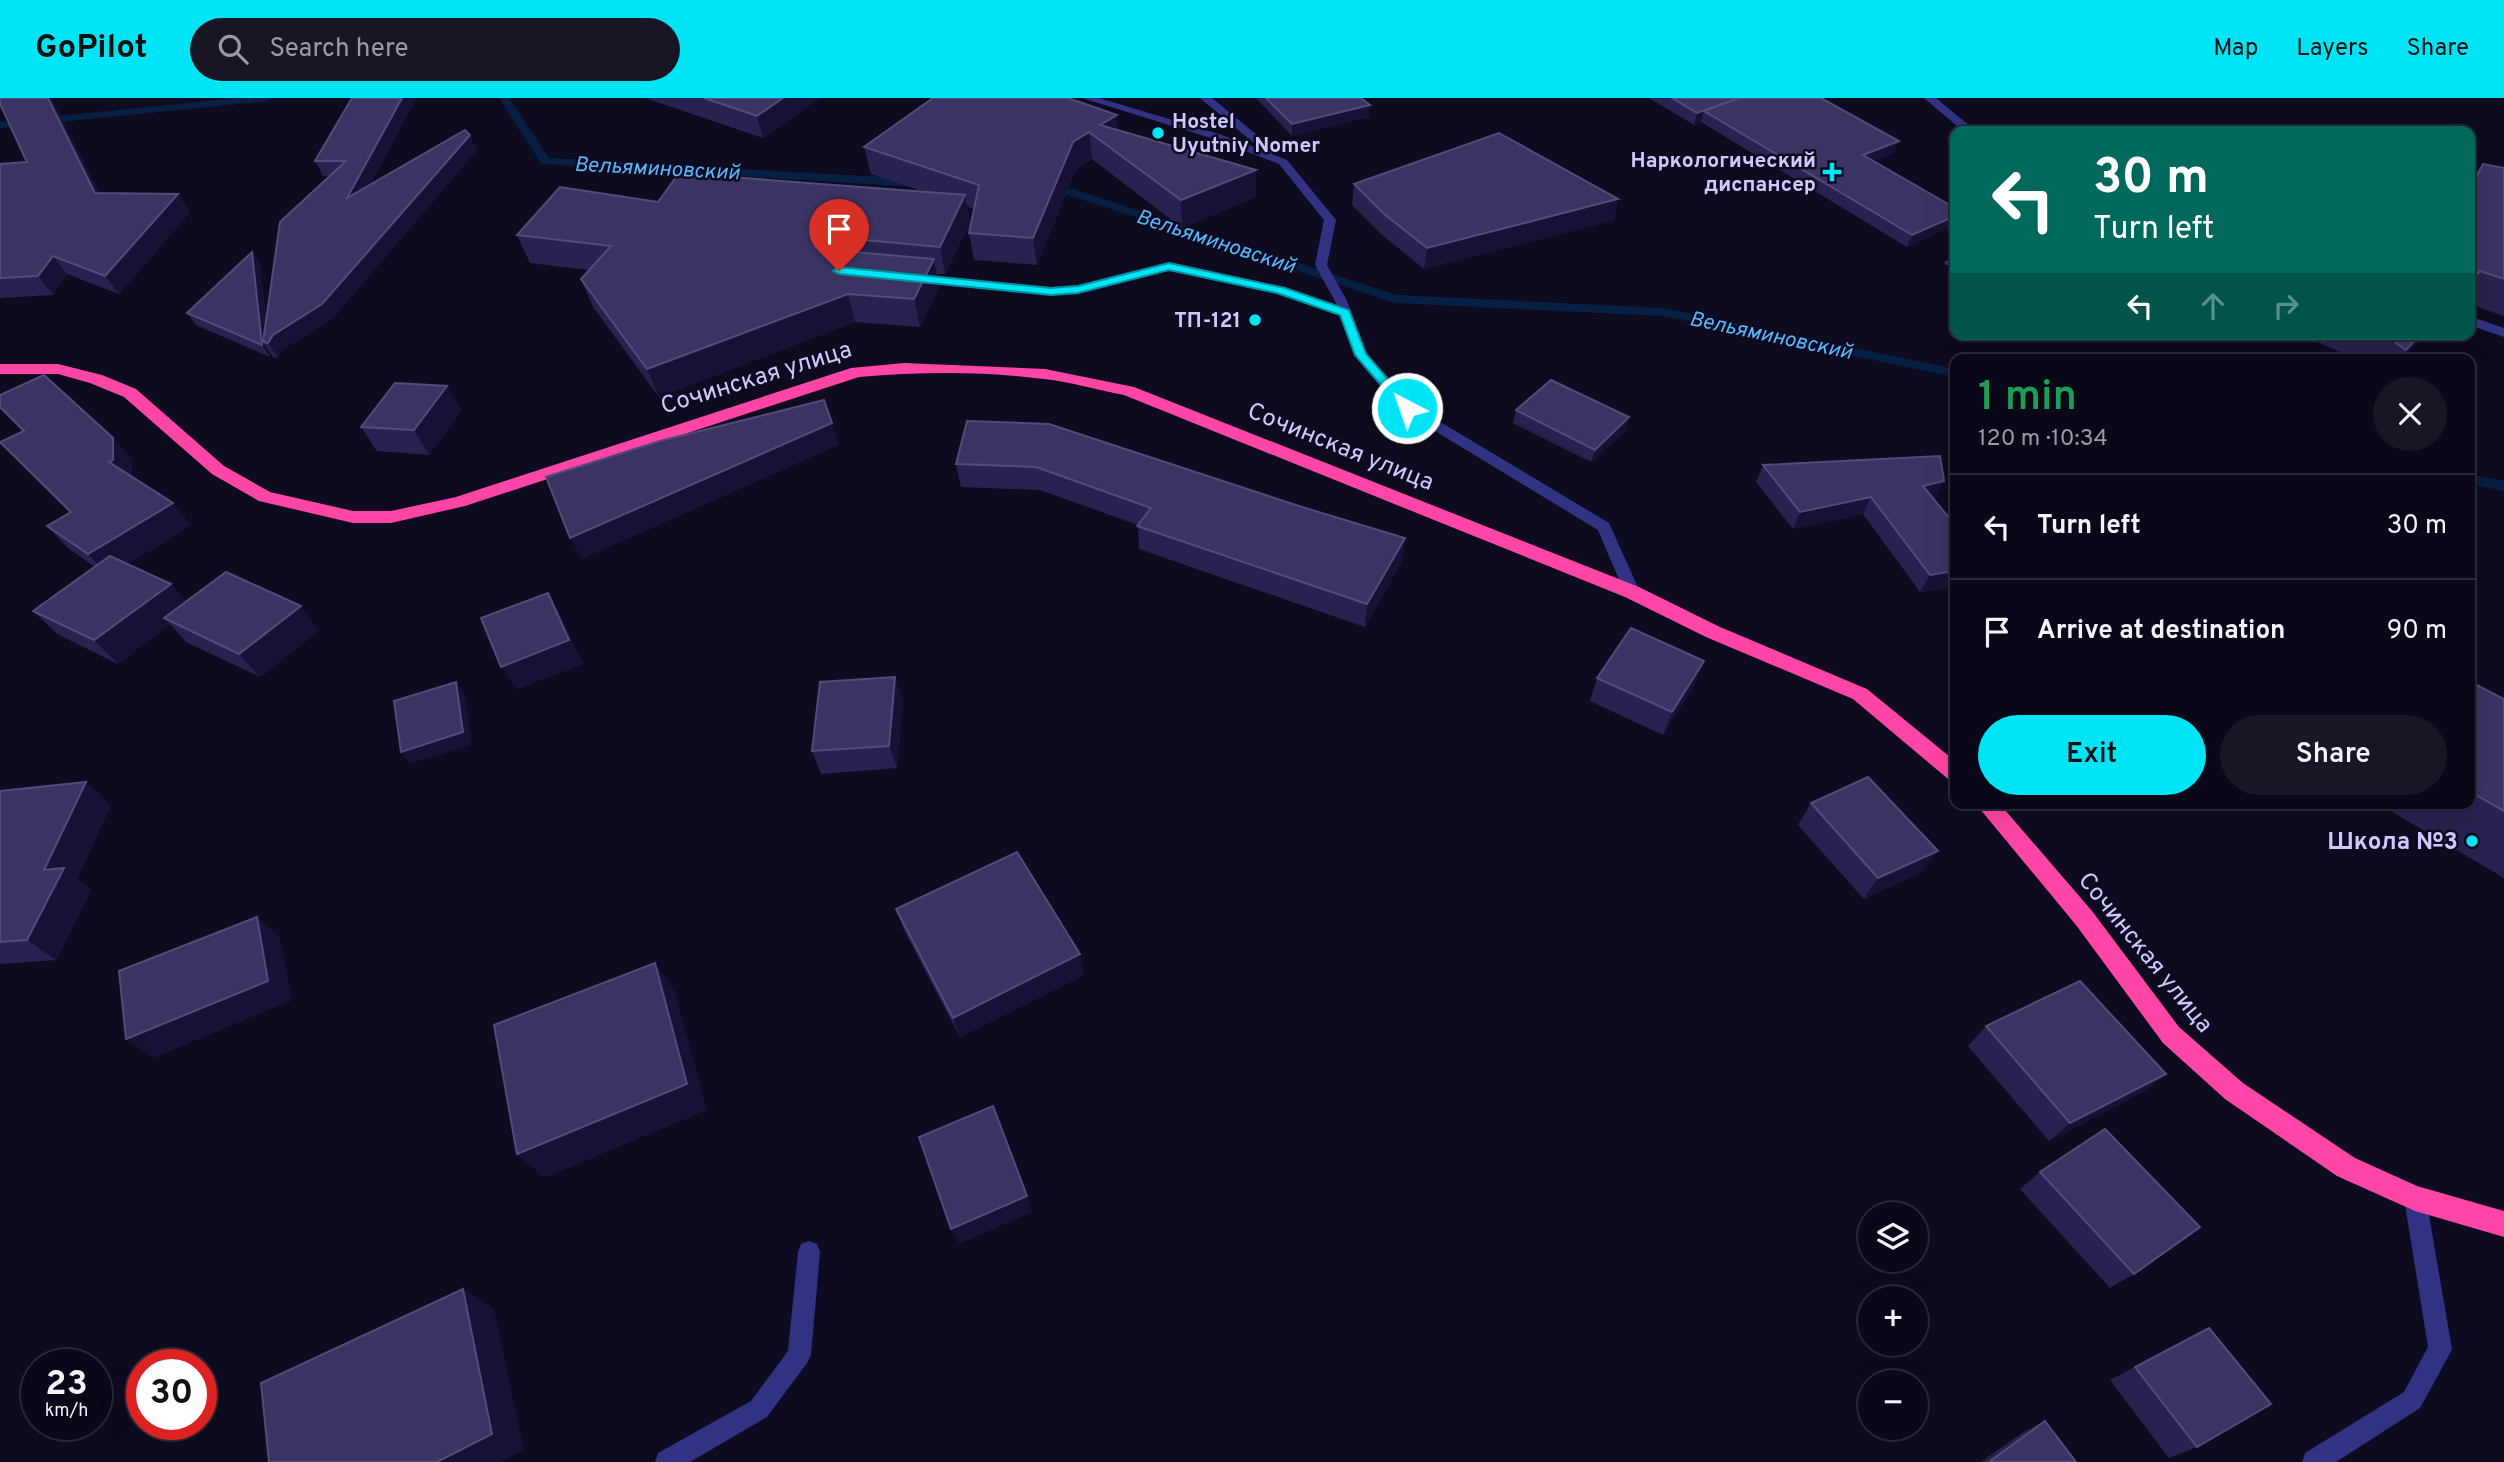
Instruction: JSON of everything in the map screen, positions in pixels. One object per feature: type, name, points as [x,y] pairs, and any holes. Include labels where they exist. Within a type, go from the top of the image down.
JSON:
[{"type":"highway","name":"Сочинская улица","points":[[0,369],[58,369],[96,379],[130,393],[218,470],[265,497],[353,517],[391,517],[459,502],[857,372],[904,368],[993,370],[1045,374],[1128,391],[1632,592],[1713,632],[1860,694],[1950,769]]},
{"type":"highway","name":"Сочинская улица","points":[[1991,809],[2084,918],[2171,1035],[2234,1091],[2335,1159],[2415,1198],[2504,1224]]},
{"type":"street","points":[[1087,98],[1214,136],[1283,162]]},
{"type":"street","points":[[1205,98],[1283,162],[1330,220],[1321,265],[1343,307],[1361,355],[1407,408],[1604,527],[1632,592]]},
{"type":"street","points":[[1929,98],[1964,126]]},
{"type":"street","points":[[905,277],[1051,291],[1078,289],[1169,266],[1343,307]]},
{"type":"street","points":[[2475,322],[2504,333]]},
{"type":"street","points":[[2314,1462],[2412,1400],[2440,1349],[2415,1198]]},
{"type":"street","points":[[667,1462],[759,1409],[799,1355],[809,1252]]},
{"type":"building","points":[[0,98],[48,98],[95,193],[178,194],[105,276],[53,256],[38,276],[0,278],[0,164],[27,162],[0,104]]},
{"type":"building","points":[[352,98],[402,98],[347,198],[465,130],[470,135],[322,304],[273,335],[268,343],[263,342],[280,222],[346,161],[315,161]]},
{"type":"building","points":[[704,98],[783,98],[757,116]]},
{"type":"building","points":[[933,98],[1068,98],[1117,115],[1100,125],[1256,170],[1181,200],[1089,132],[1073,142],[1033,238],[969,233],[979,185],[864,147]]},
{"type":"building","points":[[1266,98],[1361,98],[1370,105],[1292,124]]},
{"type":"building","points":[[1672,98],[1739,98],[1697,113]]},
{"type":"building","name":"Наркологический диспансер","points":[[1739,98],[1821,98],[1899,141],[1863,155],[1950,205],[1950,218],[1912,235],[1704,111]]},
{"type":"building","points":[[1499,133],[1618,199],[1427,248],[1383,213],[1354,184]]},
{"type":"building","points":[[2483,164],[2504,168],[2504,279],[2480,271],[2475,276],[2475,179]]},
{"type":"building","points":[[679,173],[965,195],[940,247],[832,237],[823,242],[831,250],[934,259],[914,299],[848,294],[647,369],[581,279],[611,246],[517,235],[560,187],[658,202]]},
{"type":"building","points":[[252,252],[262,345],[187,313]]},
{"type":"building","points":[[2398,340],[2415,340],[2406,350],[2396,343]]},
{"type":"building","points":[[44,375],[113,438],[113,460],[109,462],[173,503],[88,554],[47,526],[71,512],[0,442],[24,431],[0,407],[0,395]]},
{"type":"building","points":[[1551,380],[1629,417],[1595,450],[1516,410]]},
{"type":"building","points":[[395,383],[447,386],[414,430],[361,427]]},
{"type":"building","points":[[824,400],[832,423],[570,538],[546,477],[660,441]]},
{"type":"building","points":[[967,421],[1049,424],[1405,538],[1367,604],[1137,526],[1151,508],[1036,467],[956,464]]},
{"type":"building","points":[[1940,456],[1944,481],[1923,486],[1950,519],[1950,572],[1930,575],[1871,497],[1800,512],[1763,465]]},
{"type":"building","points":[[110,556],[171,584],[94,640],[33,611]]},
{"type":"building","points":[[226,572],[301,606],[239,654],[164,618]]},
{"type":"building","points":[[548,593],[569,640],[501,667],[481,618]]},
{"type":"building","points":[[1631,628],[1704,661],[1672,712],[1597,678]]},
{"type":"building","points":[[895,677],[889,746],[812,751],[820,682]]},
{"type":"building","points":[[456,682],[463,732],[401,752],[394,701]]},
{"type":"building","points":[[2475,684],[2504,699],[2504,811],[2475,794]]},
{"type":"building","points":[[1868,777],[1938,851],[1878,878],[1811,803]]},
{"type":"building","points":[[86,782],[44,870],[64,868],[27,940],[0,942],[0,791]]},
{"type":"building","points":[[1017,852],[1080,954],[953,1018],[896,909]]},
{"type":"building","points":[[257,917],[268,981],[126,1039],[119,971]]},
{"type":"building","points":[[655,963],[687,1084],[517,1154],[494,1025]]},
{"type":"building","points":[[2080,981],[2166,1074],[2070,1123],[1986,1026]]},
{"type":"building","points":[[993,1106],[1027,1196],[951,1229],[919,1137]]},
{"type":"building","points":[[2105,1129],[2200,1227],[2134,1274],[2040,1172]]},
{"type":"building","points":[[463,1289],[492,1434],[437,1462],[269,1462],[261,1383]]},
{"type":"building","points":[[2209,1328],[2271,1404],[2197,1447],[2135,1367]]},
{"type":"building","points":[[2045,1421],[2076,1462],[1989,1462]]},
{"type":"waterway","name":"Вельяминовский","points":[[0,125],[269,98]]},
{"type":"waterway","name":"Вельяминовский","points":[[504,98],[545,161],[917,183]]},
{"type":"waterway","name":"Вельяминовский","points":[[1043,191],[1069,192],[1395,299],[1663,312],[1950,372]]},
{"type":"waterway","name":"Вельяминовский","points":[[2475,480],[2504,486]]},
{"type":"place","name":"Hostel Uyutniy Nomer","points":[[1158,133]]},
{"type":"place","name":"Наркологический диспансер","points":[[1832,172]]},
{"type":"place","name":"ТП-121","points":[[1255,320]]},
{"type":"place","name":"Школа №3","points":[[2472,841]]},
{"type":"route","points":[[839,271],[1051,291],[1078,289],[1169,266],[1224,277],[1281,291],[1345,313],[1361,355],[1407,408]]}]
